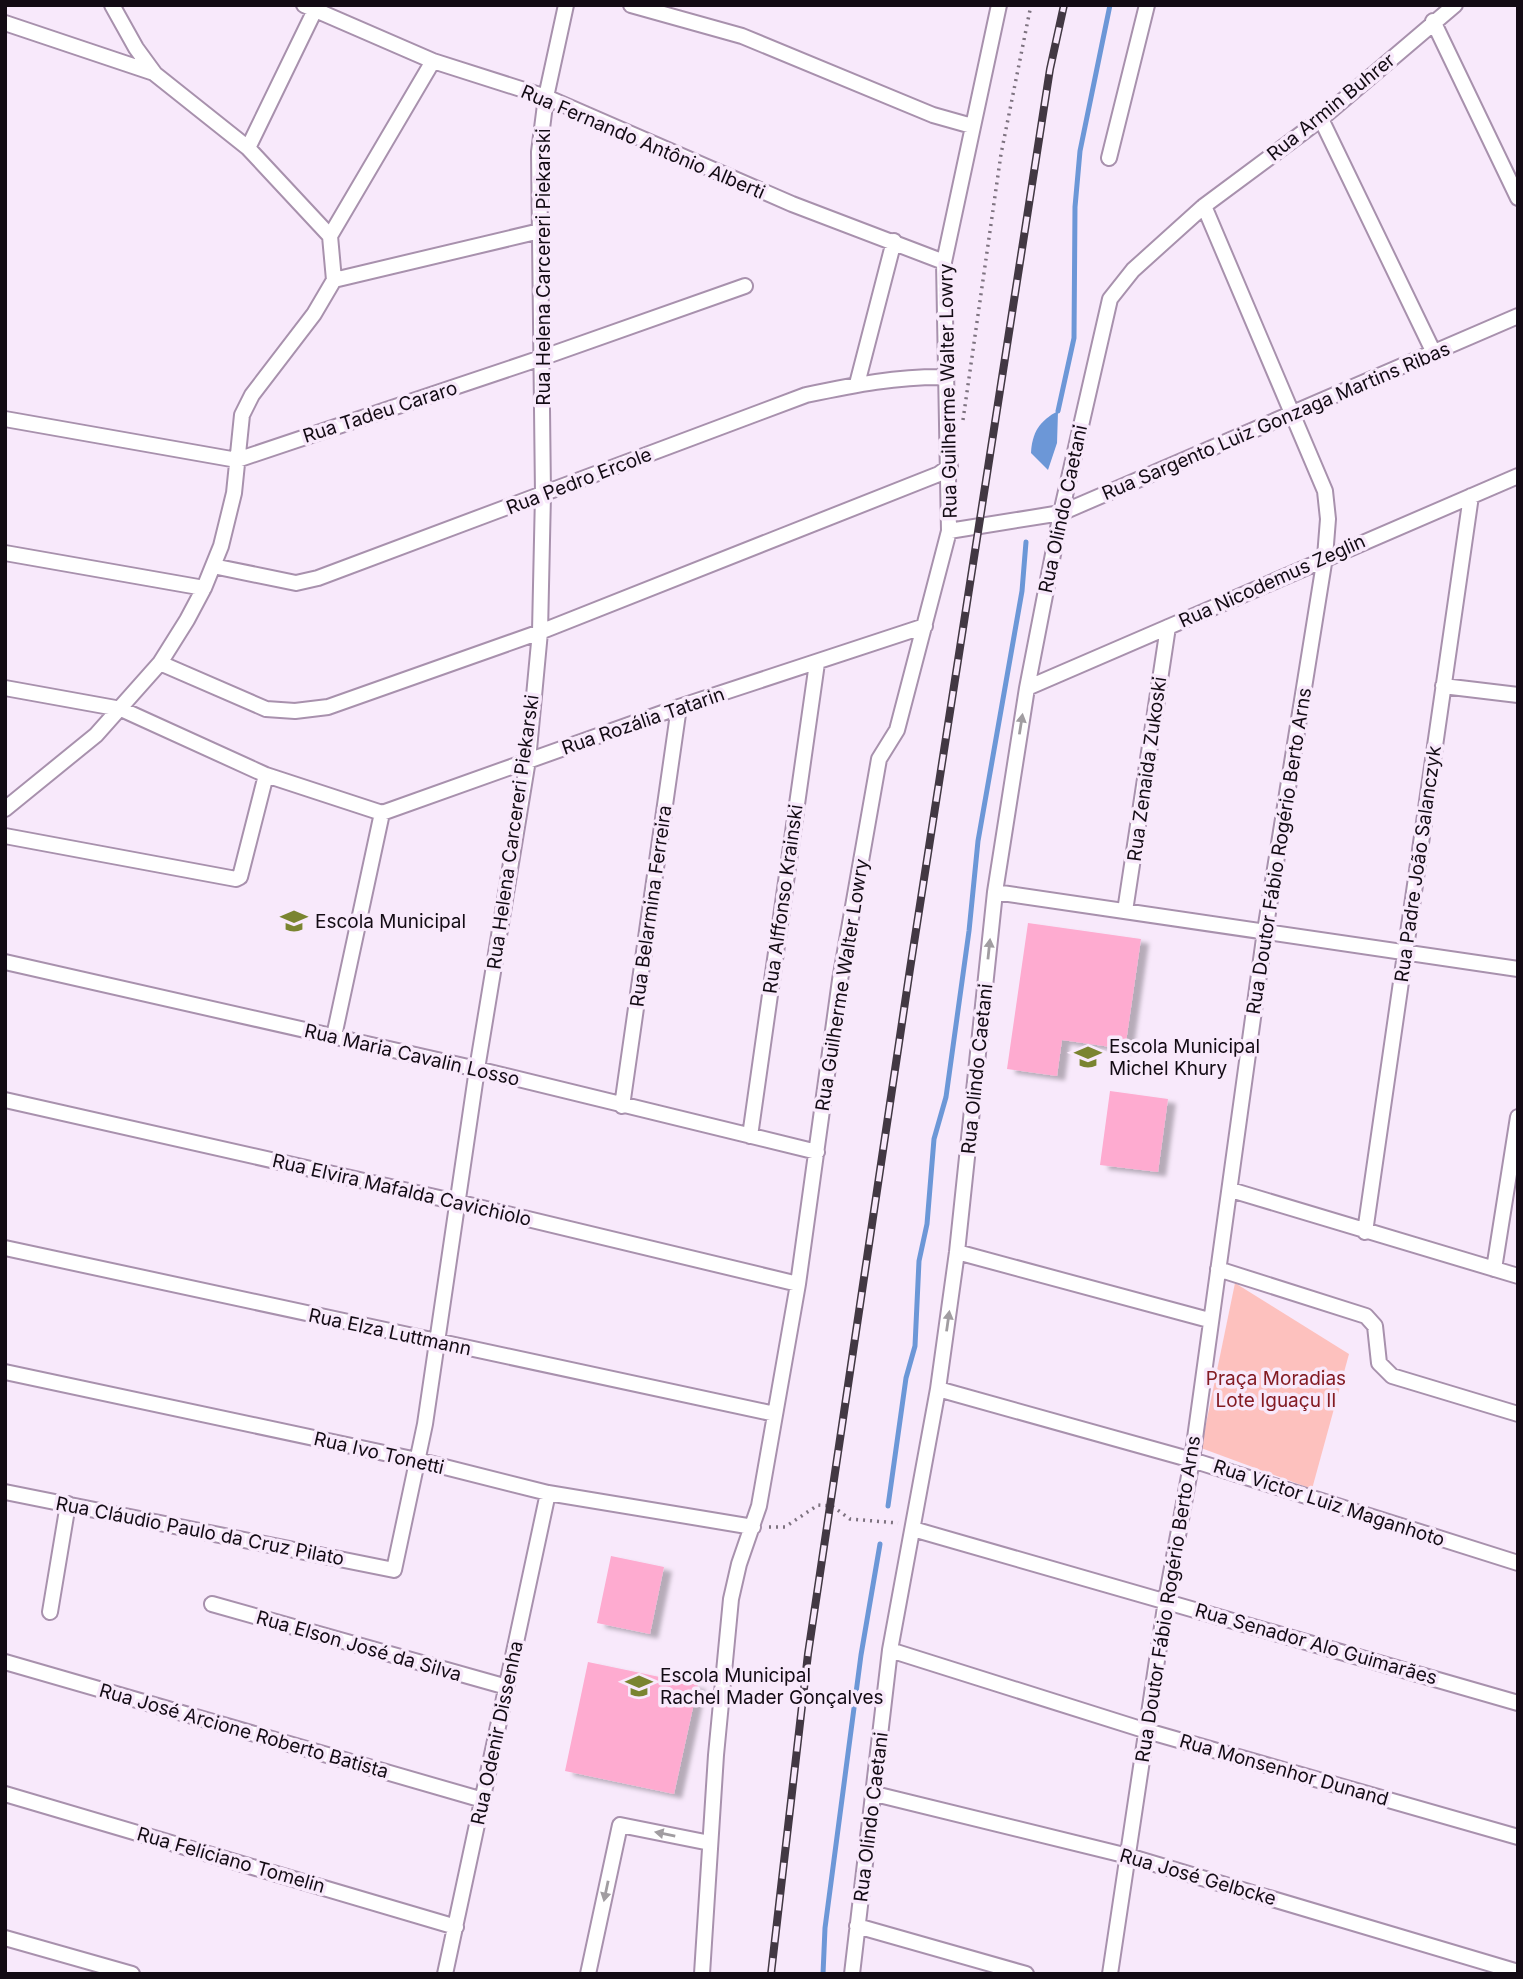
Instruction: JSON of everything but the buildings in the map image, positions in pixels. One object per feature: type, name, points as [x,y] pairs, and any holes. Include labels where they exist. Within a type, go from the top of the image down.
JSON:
[{"type":"street","points":[[5,809],[96,735],[160,663],[204,588],[213,566],[234,494],[242,415],[251,395],[314,314],[334,280],[335,259],[330,236],[248,148],[155,74],[111,5]]},
{"type":"street","name":"Rua Helena Carcereri Piekarski","points":[[394,1570],[417,1460],[528,760],[540,632],[543,494],[544,358],[539,152],[546,97],[566,5]]},
{"type":"street","points":[[631,5],[742,36],[933,115],[972,126]]},
{"type":"street","name":"Rua Guilherme Walter Lowry","points":[[702,1974],[710,1843],[731,1600],[739,1564],[753,1527],[798,1284],[841,980],[879,759],[897,730],[949,530],[950,445],[944,262],[999,5]]},
{"type":"street","points":[[1109,158],[1147,5]]},
{"type":"street","name":"Rua Armin Buhrer","points":[[1204,206],[1321,119],[1455,5]]},
{"type":"street","points":[[248,148],[309,8]]},
{"type":"street","name":"Rua Fernando Antônio Alberti","points":[[309,8],[433,61],[546,97],[792,204],[944,262]]},
{"type":"street","points":[[1433,22],[1518,198]]},
{"type":"street","points":[[5,23],[155,74]]},
{"type":"street","points":[[330,236],[433,61]]},
{"type":"street","points":[[1321,119],[1434,353]]},
{"type":"street","name":"Rua Doutor Fábio Rogério Berto Arns","points":[[1110,1974],[1166,1600],[1192,1460],[1209,1320],[1231,1190],[1265,931],[1325,557],[1328,519],[1325,491],[1204,206]]},
{"type":"street","name":"Rua Olindo Caetani","points":[[852,1974],[906,1526],[938,1389],[957,1252],[995,892],[1027,688],[1061,513],[1110,299],[1133,270],[1204,206]]},
{"type":"street","points":[[334,280],[540,231]]},
{"type":"street","points":[[857,384],[894,241]]},
{"type":"street","name":"Rua Tadeu Cararo","points":[[5,419],[237,460],[544,358],[745,286]]},
{"type":"street","name":"Rua Sargento Luiz Gonzaga Martins Ribas","points":[[949,530],[1061,513],[1518,316]]},
{"type":"street","name":"Rua Pedro Ercole","points":[[213,566],[296,583],[318,578],[806,395],[909,376],[947,377]]},
{"type":"street","points":[[160,663],[265,709],[295,711],[328,707],[540,632],[939,474],[950,466]]},
{"type":"street","name":"Rua Nicodemus Zeglin","points":[[1027,688],[1325,557],[1518,476]]},
{"type":"street","name":"Rua Padre João Salanczyk","points":[[1364,1232],[1471,496]]},
{"type":"street","points":[[5,553],[204,588]]},
{"type":"street","name":"Rua Rozália Tatarin","points":[[382,813],[679,707],[925,626]]},
{"type":"street","name":"Rua Zenaida Zukoski","points":[[1125,911],[1168,627]]},
{"type":"street","name":"Rua Alffonso Krainski","points":[[750,1136],[817,663]]},
{"type":"street","points":[[1443,685],[1518,695]]},
{"type":"street","points":[[5,688],[121,709],[266,775],[382,813],[334,1037]]},
{"type":"street","name":"Rua Belarmina Ferreira","points":[[622,1106],[679,707]]},
{"type":"street","points":[[5,836],[236,879],[240,877],[266,775]]},
{"type":"street","points":[[995,892],[1518,969]]},
{"type":"street","name":"Rua Maria Cavalin Losso","points":[[5,962],[477,1069],[817,1152]]},
{"type":"street","name":"Rua Elvira Mafalda Cavichiolo","points":[[5,1100],[457,1202],[798,1284]]},
{"type":"street","points":[[1494,1269],[1518,1117]]},
{"type":"street","points":[[1231,1190],[1518,1276]]},
{"type":"street","name":"Rua Elza Luttmann","points":[[5,1248],[775,1414]]},
{"type":"street","points":[[957,1252],[1209,1320]]},
{"type":"street","points":[[1217,1269],[1366,1316],[1374,1326],[1379,1363],[1392,1376],[1518,1414]]},
{"type":"street","name":"Rua Ivo Tonetti","points":[[5,1372],[417,1460],[548,1493],[753,1527]]},
{"type":"street","name":"Rua Victor Luiz Maganhoto","points":[[938,1389],[1192,1460],[1518,1563]]},
{"type":"street","name":"Rua Cláudio Paulo da Cruz Pilato","points":[[5,1492],[394,1570]]},
{"type":"street","name":"Rua Odenir Dissenha","points":[[444,1974],[548,1493]]},
{"type":"street","points":[[50,1612],[68,1504]]},
{"type":"street","name":"Rua Senador Alo Guimarães","points":[[906,1526],[1518,1703]]},
{"type":"street","name":"Rua Elson José da Silva","points":[[212,1604],[507,1687]]},
{"type":"street","name":"Rua Monsenhor Dunand","points":[[890,1650],[1147,1731],[1518,1837]]},
{"type":"street","name":"Rua José Arcione Roberto Batista","points":[[5,1662],[483,1800]]},
{"type":"street","name":"Rua Feliciano Tomelin","points":[[5,1794],[456,1927]]},
{"type":"street","name":"Rua José Gelbcke","points":[[875,1794],[1128,1856],[1518,1972]]},
{"type":"street","points":[[588,1974],[620,1825],[710,1843]]},
{"type":"street","points":[[857,1926],[1026,1974]]},
{"type":"street","points":[[5,1938],[132,1974]]},
{"type":"path","points":[[950,445],[966,414],[1001,154],[1031,5]]},
{"type":"path","points":[[753,1527],[785,1527],[818,1505],[832,1506],[849,1519],[906,1526]]},
{"type":"green space","name":"Praça Moradias Lote Iguaçu II","points":[[1235,1283],[1349,1354],[1312,1489],[1201,1448]]},
{"type":"water","points":[[1058,411],[1057,443],[1048,470],[1031,453],[1032,446],[1041,423]]},
{"type":"waterway","points":[[1058,411],[1074,338],[1075,207],[1080,151],[1110,5]]},
{"type":"waterway","points":[[888,1506],[906,1378],[915,1346],[919,1261],[927,1224],[934,1139],[946,1097],[969,931],[978,841],[1022,591],[1026,542]]},
{"type":"waterway","points":[[823,1974],[825,1928],[861,1655],[880,1544]]},
{"type":"railway","points":[[771,1974],[808,1654],[910,969],[1050,69],[1064,5]]},
{"type":"place","name":"Escola Municipal","points":[[294,921]]},
{"type":"place","name":"Escola Municipal Michel Khury","points":[[1088,1057]]},
{"type":"place","name":"Escola Municipal Rachel Mader Gonçalves","points":[[639,1686]]}]
